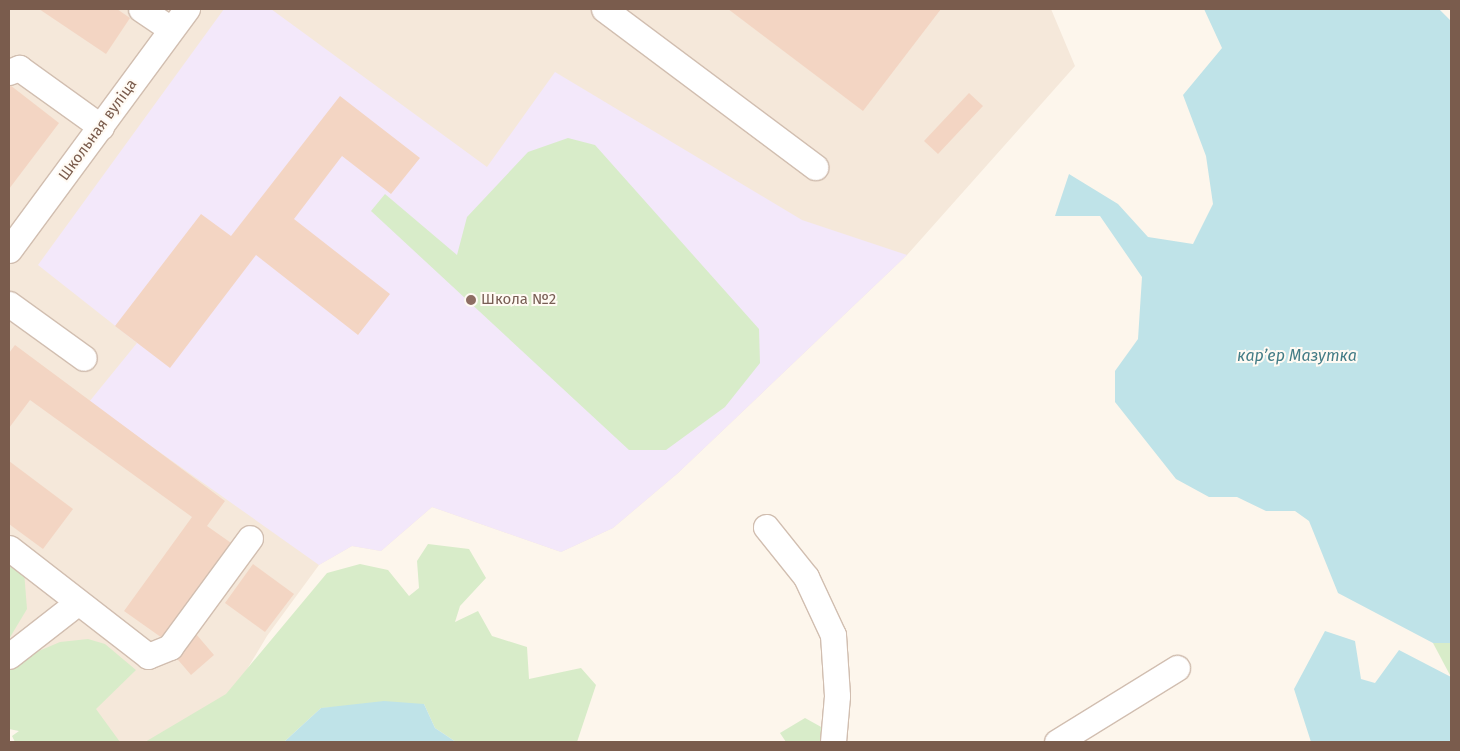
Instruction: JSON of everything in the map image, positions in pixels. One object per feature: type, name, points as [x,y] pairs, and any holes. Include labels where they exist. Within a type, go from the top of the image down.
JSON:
[{"type":"street","points":[[141,9],[172,29]]},
{"type":"street","name":"Школьная вуліца","points":[[9,250],[101,128],[186,9]]},
{"type":"street","points":[[604,9],[815,167]]},
{"type":"street","points":[[9,72],[19,68],[101,128]]},
{"type":"street","points":[[9,304],[84,358]]},
{"type":"street","points":[[766,528],[806,577],[833,635],[837,696],[833,742]]},
{"type":"street","points":[[9,548],[76,604],[148,656],[170,647],[250,538]]},
{"type":"street","points":[[9,656],[76,604]]},
{"type":"street","points":[[1057,742],[1177,668]]},
{"type":"shaded area","points":[[9,9],[1051,9],[1075,66],[907,255],[678,473],[613,528],[561,552],[432,507],[381,551],[352,546],[319,565],[267,636],[219,716],[184,742],[47,742],[9,693]]},
{"type":"shaded area","name":"Школа №2","points":[[224,9],[271,9],[487,167],[555,72],[802,220],[907,255],[678,473],[613,528],[561,552],[432,507],[381,551],[352,546],[319,565],[89,402],[137,343],[38,265]]},
{"type":"green space","points":[[568,138],[595,145],[759,329],[760,363],[725,407],[666,450],[629,450],[371,211],[385,194],[457,255],[467,217],[528,152]]},
{"type":"green space","points":[[428,544],[469,549],[486,578],[460,606],[455,622],[478,611],[492,636],[527,647],[529,679],[581,668],[596,685],[577,742],[456,742],[435,728],[424,704],[321,708],[284,742],[145,742],[226,694],[327,573],[360,564],[388,570],[409,596],[419,588],[417,561]]},
{"type":"green space","points":[[9,560],[24,571],[27,609],[9,639]]},
{"type":"green space","points":[[88,639],[105,644],[136,670],[96,709],[120,742],[15,742],[12,736],[19,731],[9,729],[9,670],[27,656],[60,642]]},
{"type":"green space","points":[[1433,643],[1451,643],[1451,677]]},
{"type":"green space","points":[[805,718],[823,728],[824,742],[786,742],[780,733]]},
{"type":"water","name":"карʼер Мазутка","points":[[1204,9],[1439,9],[1451,21],[1451,643],[1433,643],[1338,593],[1309,521],[1295,511],[1266,511],[1237,497],[1209,497],[1176,479],[1115,402],[1115,371],[1138,339],[1142,277],[1100,216],[1055,216],[1069,174],[1118,204],[1148,237],[1193,244],[1213,204],[1206,156],[1183,95],[1222,48]]},
{"type":"water","points":[[1325,631],[1355,641],[1361,679],[1375,683],[1399,650],[1451,677],[1451,742],[1311,742],[1294,689]]},
{"type":"water","points":[[384,701],[424,704],[435,728],[456,742],[284,742],[321,708]]},
{"type":"building","points":[[39,9],[117,9],[130,18],[106,54]]},
{"type":"building","points":[[728,9],[941,9],[863,111]]},
{"type":"building","points":[[9,86],[59,123],[9,189]]},
{"type":"building","points":[[969,93],[983,106],[938,154],[924,141]]},
{"type":"building","points":[[340,96],[420,158],[391,194],[342,156],[294,219],[390,294],[358,335],[256,255],[170,368],[115,326],[201,214],[231,236]]},
{"type":"building","points":[[15,345],[225,501],[207,526],[234,545],[165,640],[124,611],[192,517],[30,400],[9,428],[9,353]]},
{"type":"building","points":[[9,461],[73,509],[43,549],[9,524]]},
{"type":"building","points":[[253,564],[294,594],[265,632],[225,603]]},
{"type":"building","points":[[196,634],[214,655],[191,675],[173,654]]},
{"type":"place","name":"Школа №2","points":[[471,300]]}]
